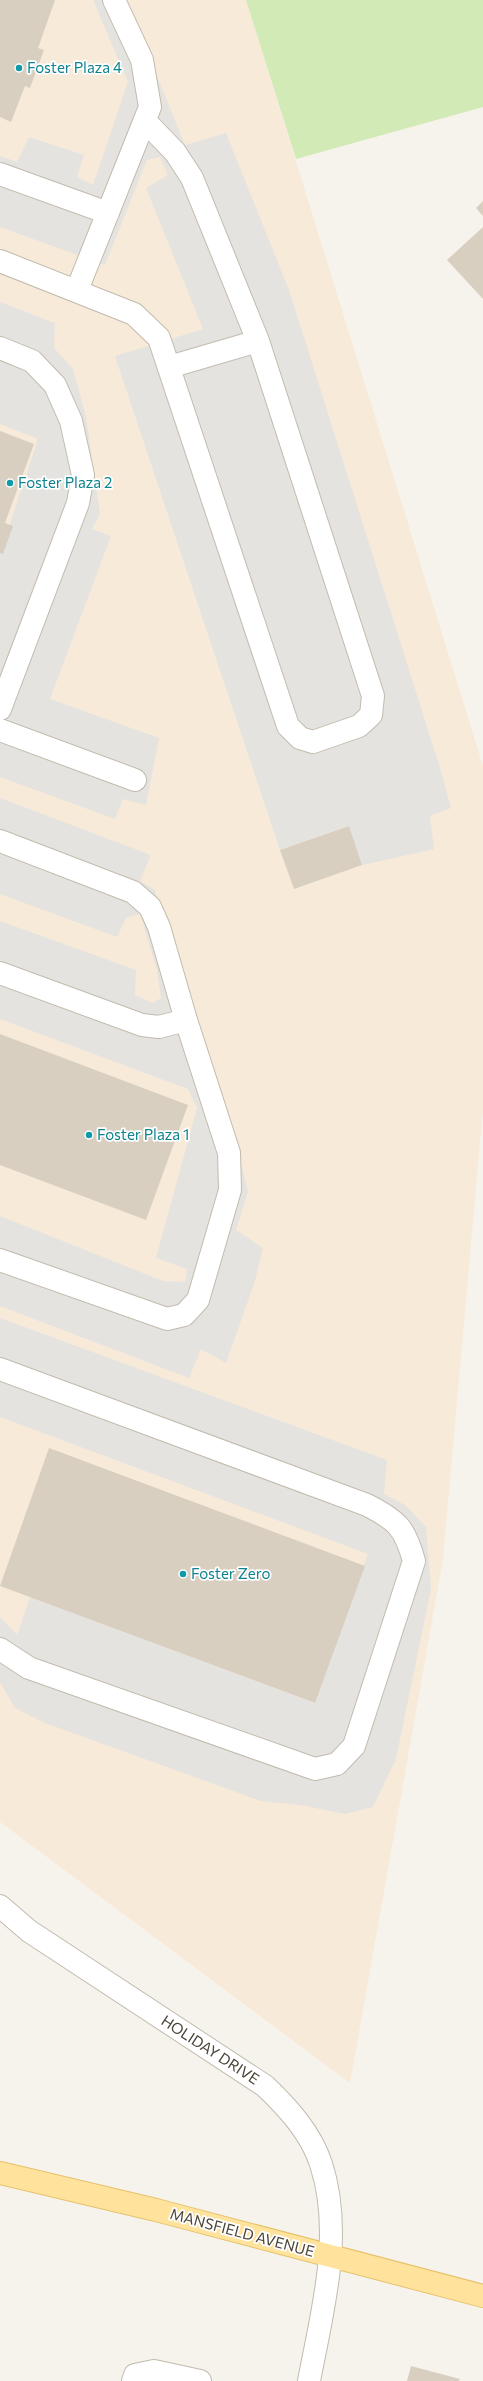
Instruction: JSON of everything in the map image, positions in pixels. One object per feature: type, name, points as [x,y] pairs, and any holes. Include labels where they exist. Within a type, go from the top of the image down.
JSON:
[{"type":"main road","name":"MANSFIELD AVENUE","points":[[0,2173],[156,2210],[483,2296]]},
{"type":"street","points":[[77,290],[150,107],[142,60],[114,0]]},
{"type":"street","points":[[0,261],[77,290],[134,314],[159,338],[288,726],[300,738],[314,742],[359,726],[371,715],[373,696],[258,341],[192,178],[175,152],[145,121]]},
{"type":"street","points":[[0,174],[108,213]]},
{"type":"street","points":[[169,367],[258,341]]},
{"type":"street","points":[[0,348],[32,361],[55,385],[71,421],[83,475],[78,503],[0,709]]},
{"type":"street","points":[[0,730],[135,780]]},
{"type":"street","points":[[0,841],[133,892],[150,907],[159,927],[186,1020],[228,1153],[230,1190],[198,1300],[184,1315],[166,1319],[0,1260]]},
{"type":"street","points":[[0,973],[142,1025],[159,1027],[186,1020]]},
{"type":"street","points":[[0,1369],[367,1505],[389,1516],[407,1537],[414,1561],[354,1746],[337,1764],[315,1769],[29,1668],[0,1649]]},
{"type":"street","name":"HOLIDAY DRIVE","points":[[0,1906],[29,1931],[265,2086],[290,2110],[308,2137],[321,2164],[328,2194],[332,2256],[309,2381]]},
{"type":"street","points":[[133,2381],[135,2375],[154,2371],[200,2381]]},
{"type":"shaded area","points":[[0,0],[246,0],[483,766],[483,1109],[443,1559],[350,2083],[0,1822]]},
{"type":"shaded area","points":[[93,0],[126,0],[185,145],[226,133],[289,290],[441,771],[451,808],[430,816],[434,849],[362,865],[348,826],[280,850],[115,356],[203,329],[146,188],[168,175],[160,157],[147,160],[105,265],[0,227],[0,156],[17,162],[29,137],[84,155],[77,177],[93,185],[128,82]]},
{"type":"shaded area","points":[[0,302],[55,323],[54,348],[73,369],[86,417],[100,514],[92,529],[111,536],[50,699],[159,738],[146,805],[123,799],[115,819],[0,777],[0,554],[38,439],[0,424]]},
{"type":"shaded area","points":[[0,798],[151,855],[140,881],[155,890],[234,1134],[248,1192],[236,1230],[263,1248],[255,1281],[226,1363],[201,1349],[189,1378],[0,1306],[0,1216],[163,1281],[185,1282],[187,1269],[156,1258],[197,1108],[188,1089],[0,1019],[0,921],[136,970],[135,995],[153,1003],[161,998],[157,970],[140,914],[126,918],[117,937],[0,894]]},
{"type":"shaded area","points":[[0,1318],[387,1460],[384,1494],[405,1505],[426,1527],[431,1589],[396,1759],[373,1807],[345,1814],[300,1805],[261,1801],[45,1723],[15,1708],[0,1682],[0,1617],[17,1635],[30,1597],[314,1703],[368,1554],[0,1417]]},
{"type":"green space","points":[[246,0],[483,0],[483,107],[296,159]]},
{"type":"building","name":"Foster Plaza 4","points":[[0,0],[55,0],[38,48],[44,50],[30,88],[25,86],[11,122],[0,117]]},
{"type":"building","points":[[483,201],[483,216],[476,208]]},
{"type":"building","points":[[483,227],[483,299],[447,260]]},
{"type":"building","name":"Foster Plaza 2","points":[[0,431],[34,444],[5,523],[13,526],[3,554],[0,553]]},
{"type":"building","points":[[349,826],[362,865],[294,889],[280,850]]},
{"type":"building","name":"Foster Plaza 1","points":[[0,1034],[188,1105],[146,1220],[0,1165]]},
{"type":"building","name":"Foster Zero","points":[[49,1448],[365,1566],[315,1703],[0,1586]]},
{"type":"building","points":[[411,2366],[460,2379],[459,2381],[407,2381]]},
{"type":"place","name":"Foster Plaza 4","points":[[19,68]]},
{"type":"place","name":"Foster Plaza 2","points":[[10,483]]},
{"type":"place","name":"Foster Plaza 1","points":[[89,1135]]},
{"type":"place","name":"Foster Zero","points":[[183,1574]]}]
